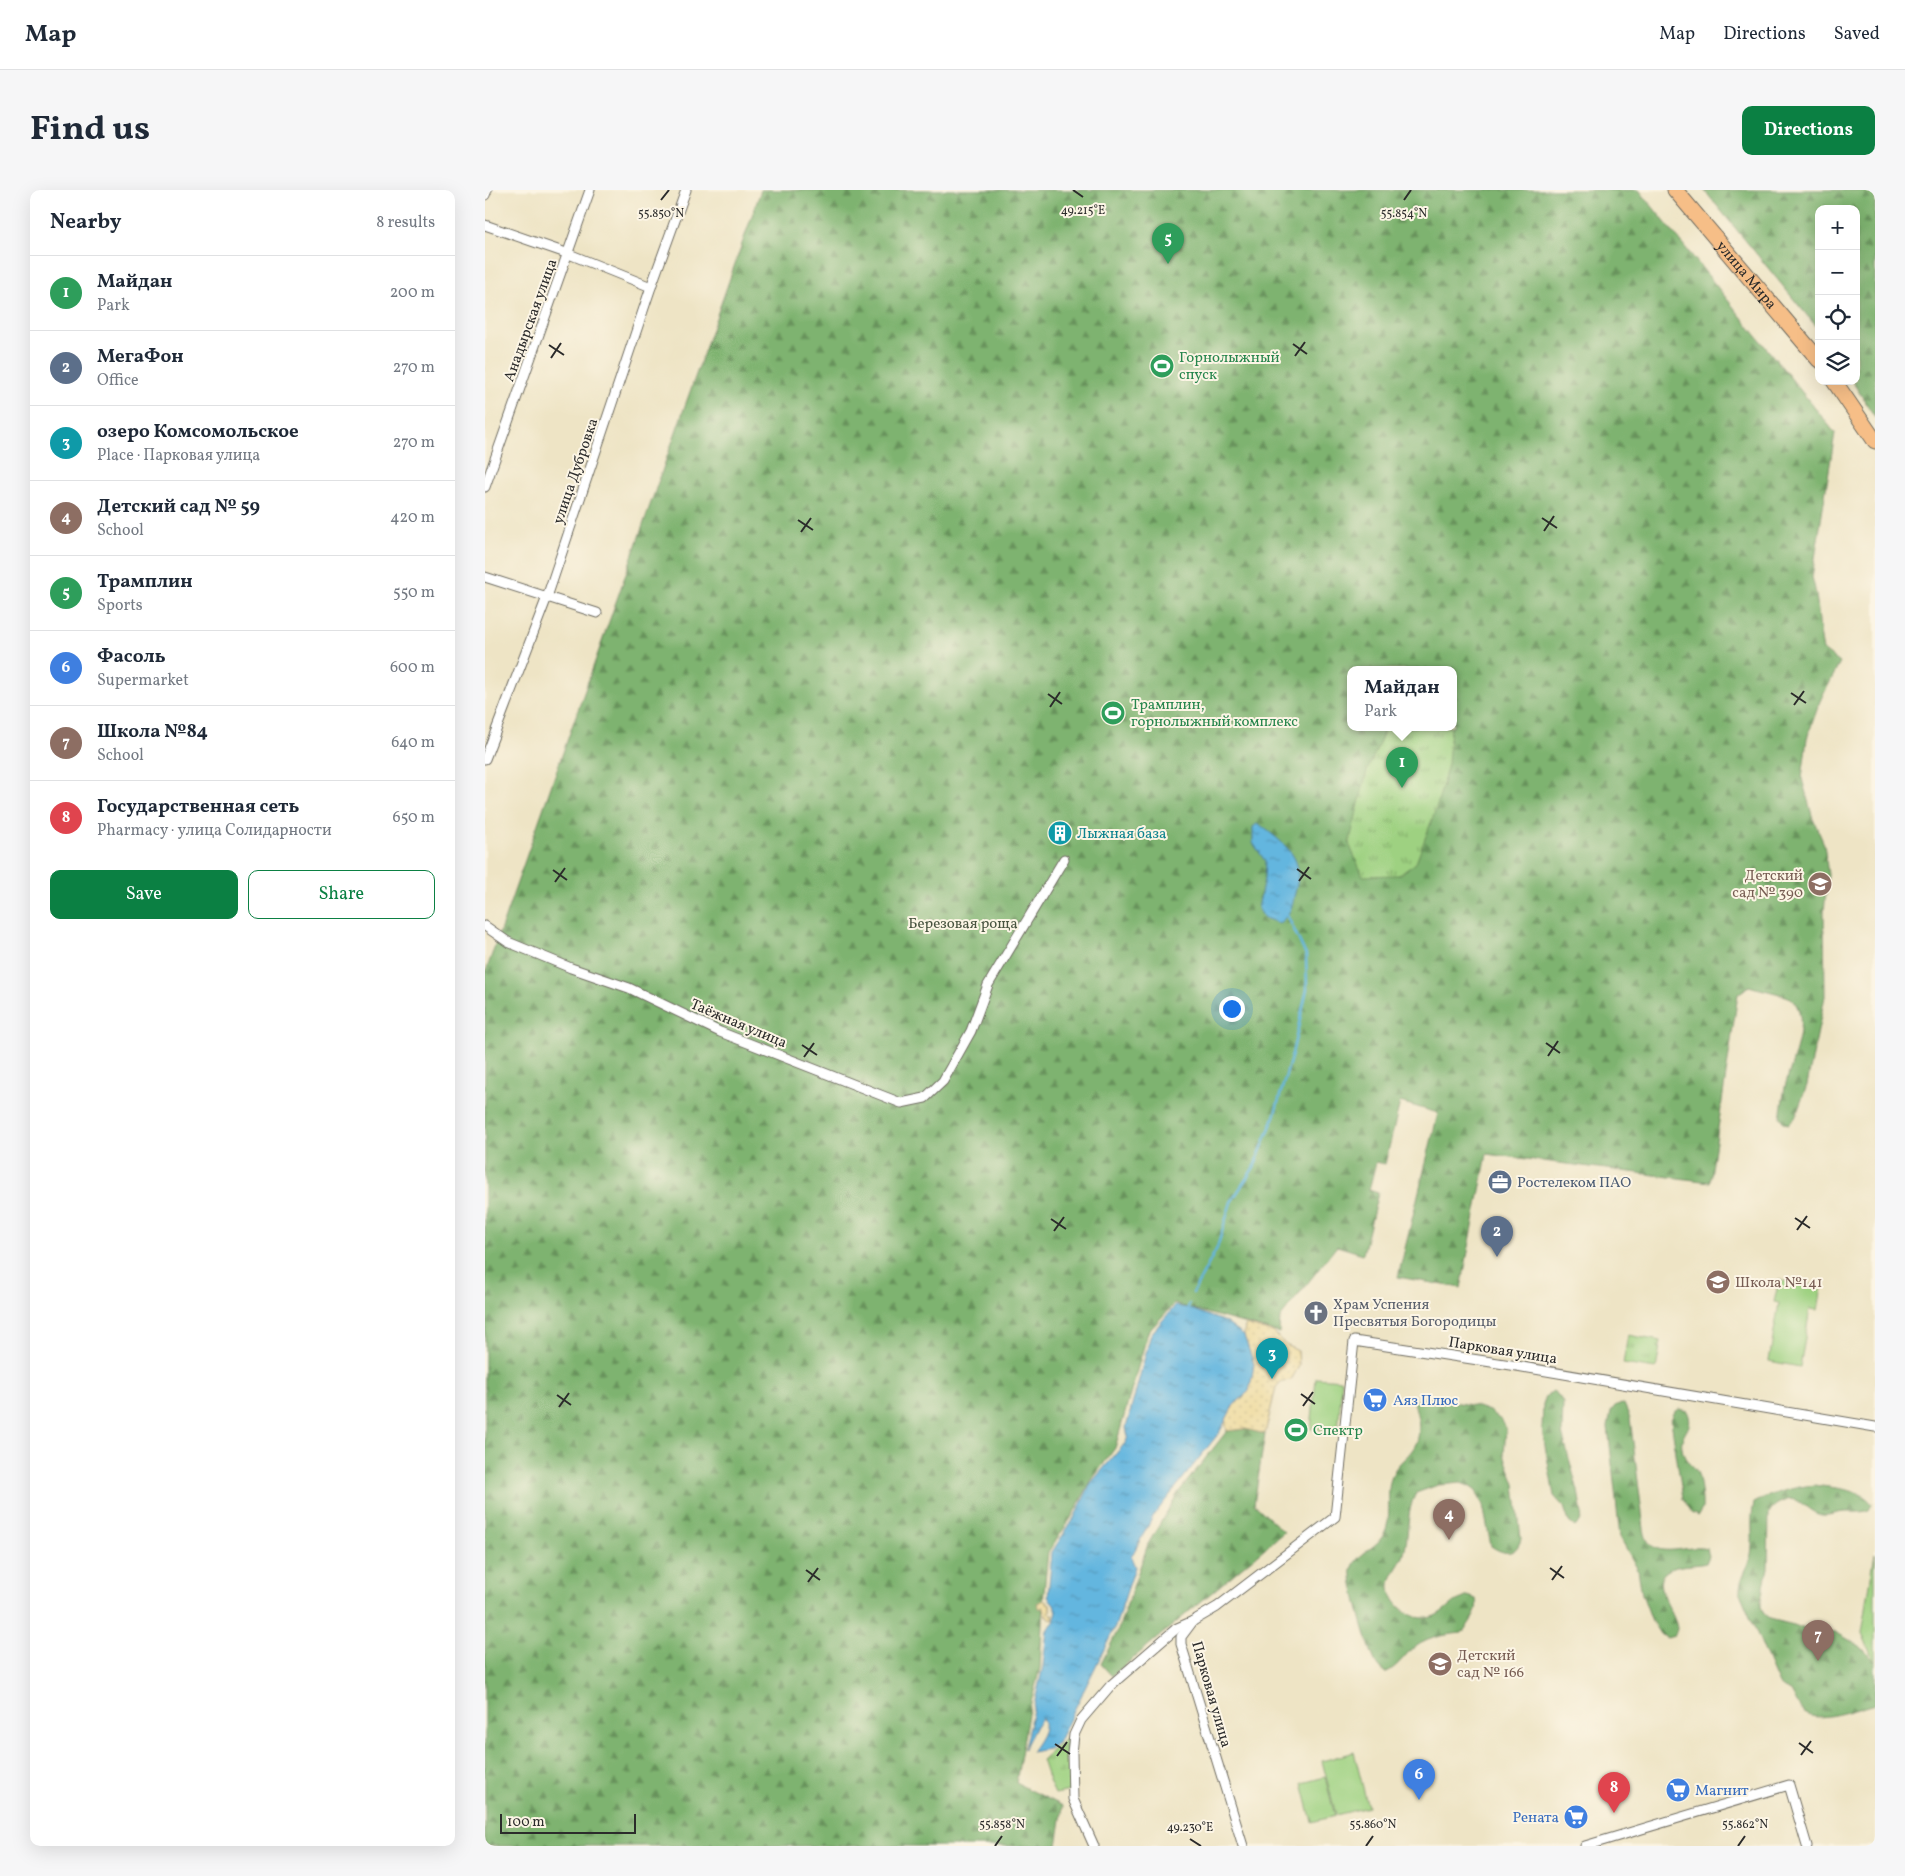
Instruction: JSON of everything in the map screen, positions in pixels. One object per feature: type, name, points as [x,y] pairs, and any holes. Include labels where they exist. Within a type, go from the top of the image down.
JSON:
[{"type":"main road","name":"улица Мира","points":[[1675,190],[1815,355]]},
{"type":"main road","points":[[1836,385],[1875,442]]},
{"type":"street","points":[[485,195],[487,190]]},
{"type":"street","name":"Анадырская улица","points":[[485,487],[569,254],[590,190]]},
{"type":"street","name":"улица Дубровка","points":[[485,759],[547,598],[651,287],[686,190]]},
{"type":"street","points":[[485,226],[569,254],[651,287]]},
{"type":"street","points":[[485,577],[597,613]]},
{"type":"street","name":"Таёжная улица","points":[[485,926],[508,942],[571,968],[629,988],[720,1032],[901,1103],[925,1098],[943,1081],[971,1031],[988,985],[1064,859]]},
{"type":"street","name":"Парковая улица","points":[[1243,1846],[1181,1637],[1193,1621],[1217,1607],[1335,1517],[1354,1341],[1511,1365],[1875,1427]]},
{"type":"street","points":[[1094,1846],[1073,1799],[1072,1753],[1074,1736],[1081,1720],[1111,1685],[1177,1628],[1193,1621]]},
{"type":"street","points":[[1585,1846],[1789,1785],[1807,1846]]},
{"type":"green space","name":"Березовая роща","points":[[761,190],[1639,190],[1835,433],[1812,577],[1823,650],[1840,663],[1820,701],[1807,738],[1802,779],[1813,819],[1824,844],[1828,875],[1824,911],[1825,996],[1807,1085],[1795,1118],[1789,1124],[1784,1123],[1780,1117],[1785,1087],[1795,1054],[1800,1028],[1800,1016],[1797,1006],[1787,996],[1749,986],[1738,994],[1710,1182],[1487,1154],[1461,1288],[1398,1277],[1438,1113],[1400,1102],[1385,1164],[1376,1162],[1369,1190],[1378,1193],[1363,1254],[1337,1246],[1280,1318],[1279,1333],[1174,1304],[1148,1332],[1115,1448],[1091,1481],[1071,1518],[1048,1552],[1043,1602],[1040,1668],[1028,1714],[1016,1783],[1063,1806],[1057,1846],[485,1846],[485,974]]},
{"type":"green space","points":[[1704,190],[1875,190],[1875,417],[1855,385],[1860,385],[1860,205],[1815,205],[1815,325]]},
{"type":"green space","points":[[1384,731],[1451,731],[1448,764],[1437,806],[1416,863],[1399,875],[1363,876],[1349,844],[1367,771]]},
{"type":"green space","points":[[1779,1280],[1822,1287],[1818,1310],[1810,1309],[1800,1367],[1769,1361],[1779,1303],[1774,1302]]},
{"type":"green space","points":[[1628,1335],[1661,1341],[1656,1369],[1623,1364]]},
{"type":"green space","points":[[1316,1378],[1342,1380],[1338,1431],[1311,1429]]},
{"type":"green space","points":[[1553,1391],[1563,1403],[1562,1433],[1578,1491],[1582,1514],[1580,1522],[1575,1527],[1569,1522],[1564,1507],[1554,1496],[1542,1429],[1543,1404],[1546,1396]]},
{"type":"green space","points":[[1428,1397],[1475,1406],[1489,1411],[1502,1421],[1506,1428],[1504,1455],[1515,1484],[1521,1539],[1516,1549],[1509,1552],[1500,1551],[1491,1546],[1483,1505],[1476,1491],[1469,1486],[1461,1483],[1438,1485],[1416,1493],[1410,1508],[1403,1557],[1393,1573],[1390,1584],[1393,1598],[1398,1605],[1410,1614],[1425,1618],[1435,1616],[1454,1602],[1468,1596],[1476,1599],[1477,1604],[1473,1617],[1462,1633],[1440,1636],[1421,1643],[1385,1673],[1375,1661],[1368,1643],[1353,1587],[1352,1569],[1359,1558],[1383,1536],[1388,1523],[1389,1489],[1392,1476],[1397,1467],[1413,1449],[1418,1436],[1419,1423],[1414,1402],[1420,1398]]},
{"type":"green space","points":[[1624,1404],[1630,1418],[1647,1540],[1660,1550],[1707,1549],[1709,1556],[1706,1563],[1676,1567],[1667,1571],[1662,1576],[1660,1583],[1677,1629],[1674,1636],[1667,1638],[1660,1634],[1652,1621],[1642,1594],[1638,1570],[1620,1537],[1608,1427],[1611,1411],[1616,1405]]},
{"type":"green space","points":[[1679,1409],[1687,1411],[1690,1422],[1683,1438],[1682,1448],[1685,1458],[1696,1470],[1699,1477],[1702,1510],[1698,1516],[1691,1513],[1683,1499],[1671,1420],[1674,1413]]},
{"type":"green space","points":[[1245,1429],[1265,1434],[1254,1504],[1284,1532],[1112,1676],[1101,1664],[1118,1630],[1148,1544],[1178,1493],[1227,1431]]},
{"type":"green space","points":[[1814,1485],[1854,1492],[1872,1504],[1869,1510],[1866,1511],[1822,1515],[1817,1514],[1795,1500],[1777,1504],[1769,1513],[1768,1568],[1761,1607],[1764,1614],[1770,1619],[1815,1633],[1837,1633],[1860,1646],[1875,1662],[1875,1704],[1817,1717],[1809,1716],[1803,1712],[1791,1691],[1778,1683],[1740,1593],[1742,1580],[1750,1559],[1754,1503],[1783,1491]]},
{"type":"green space","points":[[1875,1553],[1875,1664],[1862,1633]]},
{"type":"green space","points":[[1072,1733],[1070,1791],[1055,1794],[1042,1760]]},
{"type":"green space","points":[[1354,1752],[1368,1807],[1336,1815],[1322,1761]]},
{"type":"green space","points":[[1325,1777],[1335,1816],[1312,1822],[1302,1783]]},
{"type":"sand","points":[[1245,1325],[1273,1332],[1286,1345],[1298,1351],[1299,1366],[1291,1380],[1282,1381],[1276,1387],[1265,1434],[1245,1429],[1227,1431],[1225,1421],[1233,1406],[1249,1391],[1254,1364],[1244,1336]]},
{"type":"sand","points":[[1043,1600],[1050,1604],[1050,1614],[1054,1615],[1053,1620],[1045,1615],[1042,1607],[1040,1609],[1037,1603]]},
{"type":"water","points":[[1258,823],[1288,849],[1293,855],[1298,870],[1297,884],[1291,908],[1285,918],[1279,923],[1264,918],[1258,908],[1264,879],[1265,861],[1253,843],[1253,827]]},
{"type":"water","points":[[1175,1306],[1188,1308],[1225,1322],[1244,1336],[1254,1364],[1249,1391],[1233,1406],[1219,1433],[1154,1515],[1131,1557],[1135,1567],[1115,1627],[1058,1743],[1048,1749],[1031,1752],[1044,1727],[1042,1718],[1024,1749],[1043,1666],[1047,1630],[1054,1622],[1057,1612],[1054,1604],[1048,1597],[1052,1552],[1074,1518],[1091,1483],[1126,1442],[1128,1436],[1126,1428],[1151,1334]]},
{"type":"waterway","points":[[1193,1293],[1217,1248],[1231,1202],[1254,1167],[1273,1120],[1292,1054],[1307,989],[1306,955],[1287,915]]},
{"type":"waterway","points":[[1188,1308],[1189,1304]]},
{"type":"place","name":"Трамплин","points":[[1168,264]]},
{"type":"place","name":"Горнолыжный спуск","points":[[1162,366]]},
{"type":"place","name":"Трамплин, горнолыжный комплекс","points":[[1113,713]]},
{"type":"place","name":"Майдан","points":[[1402,788]]},
{"type":"place","name":"Лыжная база","points":[[1060,833]]},
{"type":"place","name":"Детский сад № 390","points":[[1820,884]]},
{"type":"place","name":"Ростелеком ПАО","points":[[1500,1182]]},
{"type":"place","name":"МегаФон","points":[[1497,1257]]},
{"type":"place","name":"Школа №141","points":[[1718,1282]]},
{"type":"place","name":"Храм Успения Пресвятыя Богородицы","points":[[1316,1313]]},
{"type":"place","name":"озеро Комсомольское","points":[[1272,1379]]},
{"type":"place","name":"Аяз Плюс","points":[[1375,1400]]},
{"type":"place","name":"Спектр","points":[[1296,1430]]},
{"type":"place","name":"Детский сад № 59","points":[[1449,1540]]},
{"type":"place","name":"Школа №84","points":[[1818,1661]]},
{"type":"place","name":"Детский сад № 166","points":[[1440,1664]]},
{"type":"place","name":"Магнит","points":[[1678,1790]]},
{"type":"place","name":"Фасоль","points":[[1419,1800]]},
{"type":"place","name":"Государственная сеть","points":[[1614,1813]]},
{"type":"place","name":"Рената","points":[[1576,1817]]}]
